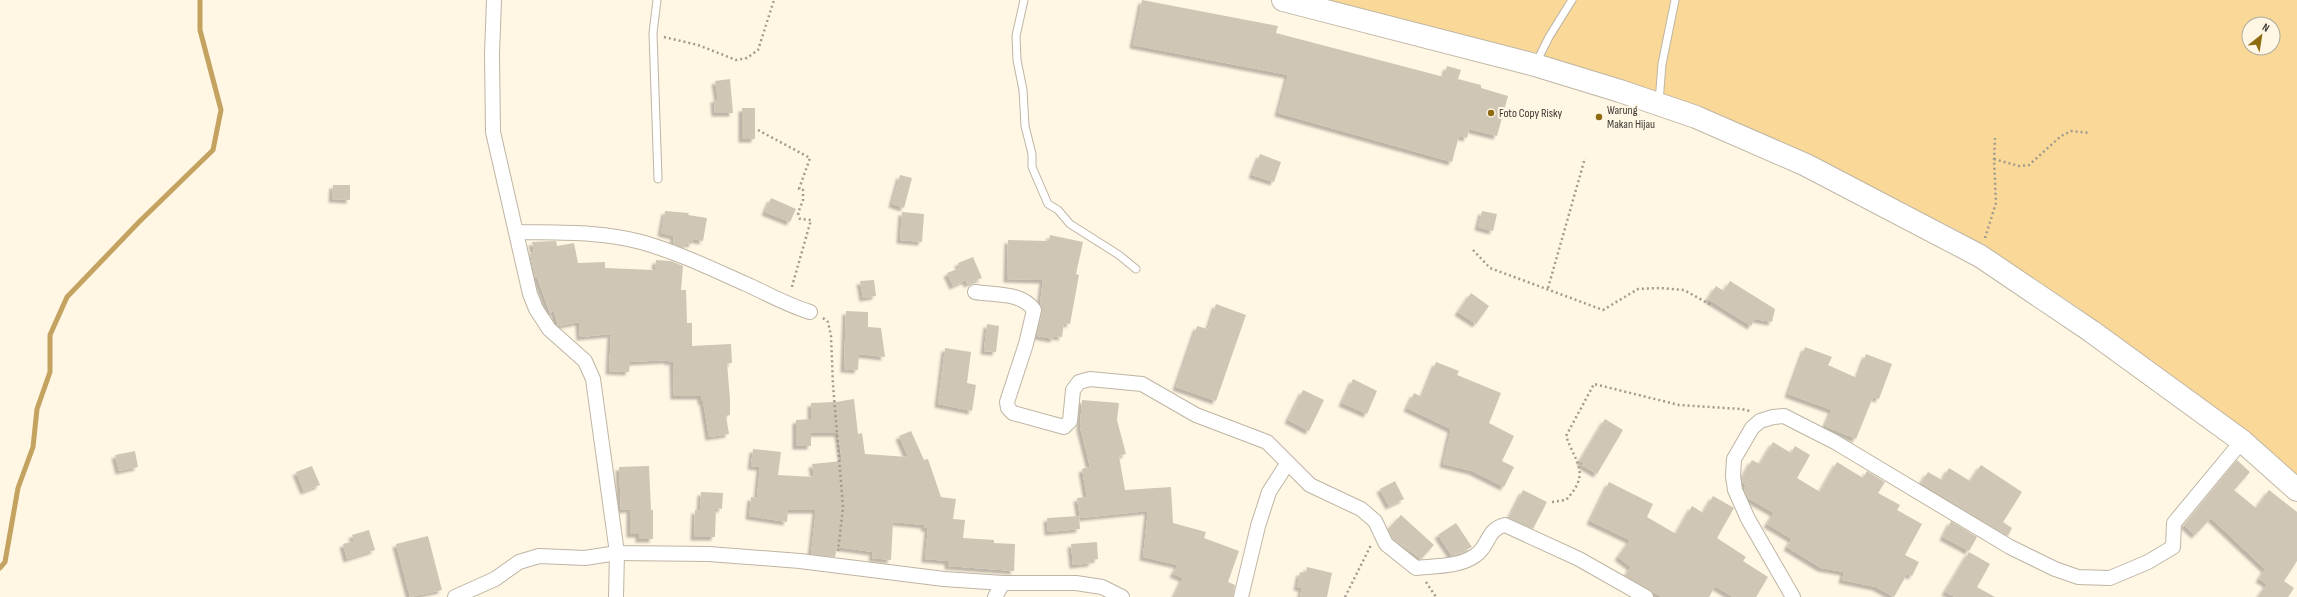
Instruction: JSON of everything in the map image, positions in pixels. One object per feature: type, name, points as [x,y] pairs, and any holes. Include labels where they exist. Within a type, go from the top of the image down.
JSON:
[{"type":"highway","points":[[1283,0],[1535,65],[1659,104],[1696,117],[1806,165],[1980,256],[2091,331],[2242,441],[2297,490]]},
{"type":"street","points":[[494,0],[492,54],[493,132],[530,294],[536,309],[549,329],[585,361],[592,380],[617,553],[616,597]]},
{"type":"street","points":[[517,232],[578,233],[641,242],[670,252],[746,284],[788,305],[810,312]]},
{"type":"street","points":[[975,292],[1021,299],[1029,303],[1034,310],[1026,344],[1007,402],[1008,408],[1013,413],[1064,427],[1070,421],[1073,390],[1079,382],[1090,379],[1142,384],[1196,415],[1267,442],[1278,450],[1287,464],[1310,485],[1361,509],[1375,521],[1386,544],[1416,568],[1463,562],[1477,554],[1493,530],[1499,526],[1510,526],[1579,559],[1646,597]]},
{"type":"street","points":[[1793,597],[1748,519],[1735,490],[1734,459],[1752,428],[1760,421],[1773,417],[1784,416],[1834,442],[2010,547],[2078,577],[2110,578],[2148,562],[2173,547],[2174,523],[2242,441]]},
{"type":"street","points":[[1241,597],[1258,526],[1269,492],[1287,464]]},
{"type":"street","points":[[455,597],[495,579],[519,562],[539,556],[585,558],[617,553],[709,554],[800,561],[836,567],[1003,584],[1053,582],[1090,584],[1102,587],[1122,597]]},
{"type":"street","points":[[995,597],[1003,584]]},
{"type":"lane","points":[[656,0],[653,33],[658,179]]},
{"type":"lane","points":[[1024,0],[1016,36],[1017,60],[1023,90],[1025,126],[1032,154],[1032,167],[1048,204],[1058,210],[1070,224],[1119,255],[1136,269]]},
{"type":"lane","points":[[1535,65],[1549,37],[1572,0]]},
{"type":"lane","points":[[1659,104],[1662,64],[1676,0]]},
{"type":"path","points":[[653,33],[672,40],[705,47],[736,60],[747,58],[758,50],[774,0]]},
{"type":"path","points":[[758,130],[810,158],[799,189],[802,190],[803,200],[798,213],[800,219],[811,220],[788,305]]},
{"type":"path","points":[[1994,159],[2019,166],[2029,165],[2061,136],[2071,131],[2090,133]]},
{"type":"path","points":[[1980,256],[1996,203],[1994,159],[1996,138]]},
{"type":"path","points":[[1548,288],[1585,158]]},
{"type":"path","points":[[1473,250],[1490,268],[1548,288],[1577,302],[1603,310],[1638,289],[1660,288],[1684,290],[1711,305]]},
{"type":"path","points":[[810,312],[821,316],[828,322],[832,336],[833,393],[843,507],[836,567]]},
{"type":"path","points":[[1552,502],[1566,500],[1579,483],[1581,473],[1576,455],[1566,436],[1594,384],[1679,405],[1742,409],[1773,417]]},
{"type":"path","points":[[1345,597],[1366,553],[1380,532]]},
{"type":"shaded area","points":[[1316,0],[2297,0],[2297,477],[2161,368],[2070,302],[1955,229],[1877,191],[1663,96]]},
{"type":"building","points":[[1142,0],[1278,26],[1276,33],[1444,77],[1447,66],[1461,70],[1458,79],[1481,85],[1481,88],[1508,96],[1497,136],[1469,129],[1467,138],[1459,136],[1452,162],[1278,113],[1288,75],[1133,45]]},
{"type":"building","points":[[730,79],[733,113],[715,113],[714,99],[718,99],[715,81]]},
{"type":"building","points":[[742,108],[755,108],[755,139],[742,139]]},
{"type":"building","points":[[1260,154],[1281,162],[1274,182],[1252,175]]},
{"type":"building","points":[[900,175],[912,178],[904,208],[892,204]]},
{"type":"building","points":[[333,185],[350,185],[350,200],[332,199]]},
{"type":"building","points":[[771,198],[796,209],[790,222],[765,212]]},
{"type":"building","points":[[665,211],[689,213],[688,215],[707,218],[703,241],[693,239],[692,244],[686,243],[685,248],[673,244],[674,236],[661,233]]},
{"type":"building","points":[[1482,211],[1497,214],[1493,231],[1478,227]]},
{"type":"building","points":[[902,212],[924,214],[922,242],[900,240]]},
{"type":"building","points":[[1050,235],[1083,242],[1076,274],[1079,275],[1070,324],[1064,323],[1062,337],[1054,336],[1054,339],[1037,336],[1042,312],[1040,304],[1043,280],[1007,279],[1008,240],[1049,241]]},
{"type":"building","points":[[556,241],[557,246],[574,243],[578,263],[605,262],[605,268],[655,270],[656,260],[671,261],[683,266],[681,290],[686,290],[687,323],[692,323],[692,346],[731,344],[732,363],[727,363],[730,415],[726,416],[729,434],[709,437],[701,396],[674,396],[673,361],[630,362],[629,372],[609,371],[611,334],[580,337],[579,322],[558,326],[554,311],[550,313],[537,277],[535,278],[530,253],[534,252],[532,242]]},
{"type":"building","points":[[973,257],[982,278],[967,284],[966,280],[953,286],[947,273],[960,268],[958,263]]},
{"type":"building","points":[[874,280],[876,296],[863,298],[860,281]]},
{"type":"building","points":[[1730,281],[1775,309],[1772,322],[1755,319],[1751,326],[1708,299],[1716,286],[1724,291]]},
{"type":"building","points":[[1471,293],[1489,306],[1476,324],[1458,312]]},
{"type":"building","points":[[1216,304],[1246,315],[1216,401],[1176,387],[1197,326],[1208,329]]},
{"type":"building","points":[[846,311],[868,312],[868,327],[881,328],[885,357],[859,354],[858,370],[844,369]]},
{"type":"building","points":[[987,324],[999,326],[996,352],[984,351]]},
{"type":"building","points":[[1805,347],[1832,357],[1828,365],[1857,378],[1866,354],[1892,364],[1879,399],[1873,397],[1856,439],[1825,426],[1832,410],[1788,394]]},
{"type":"building","points":[[945,348],[971,352],[967,383],[976,385],[972,411],[938,404]]},
{"type":"building","points":[[1436,362],[1459,371],[1457,375],[1501,393],[1489,423],[1514,436],[1502,461],[1514,467],[1504,487],[1472,471],[1443,464],[1451,429],[1407,408],[1414,393],[1422,397]]},
{"type":"building","points":[[1353,379],[1377,391],[1367,414],[1342,403]]},
{"type":"building","points":[[1303,390],[1324,400],[1309,431],[1288,420]]},
{"type":"building","points":[[854,399],[858,434],[862,433],[865,454],[908,457],[899,436],[911,431],[924,460],[928,459],[941,497],[956,499],[953,519],[965,520],[963,538],[994,540],[994,543],[1015,544],[1014,571],[948,566],[948,561],[925,559],[928,528],[924,528],[925,525],[893,522],[891,560],[872,558],[873,552],[837,547],[835,557],[811,554],[816,510],[788,510],[787,522],[749,516],[751,497],[757,498],[760,467],[751,466],[753,449],[781,452],[778,475],[814,477],[812,464],[842,461],[838,433],[811,433],[811,446],[796,446],[796,420],[811,419],[811,403],[836,402]]},
{"type":"building","points":[[1082,400],[1119,403],[1117,420],[1126,454],[1119,456],[1125,490],[1171,487],[1173,523],[1206,532],[1204,538],[1239,551],[1228,582],[1235,585],[1233,597],[1174,597],[1183,578],[1173,574],[1178,565],[1143,557],[1148,511],[1080,518],[1077,498],[1087,497],[1082,469],[1090,467],[1080,427]]},
{"type":"building","points":[[1605,419],[1623,430],[1597,474],[1582,465],[1584,463],[1580,461]]},
{"type":"building","points":[[1773,442],[1791,453],[1795,446],[1810,455],[1797,478],[1820,492],[1837,462],[1863,478],[1867,471],[1885,482],[1878,493],[1900,505],[1897,510],[1922,524],[1905,555],[1919,562],[1912,576],[1907,574],[1894,597],[1876,587],[1842,580],[1844,572],[1821,568],[1787,547],[1792,539],[1767,524],[1774,513],[1748,498],[1744,489],[1746,485],[1743,483],[1742,478],[1752,460],[1760,464]]},
{"type":"building","points":[[135,451],[138,467],[119,471],[115,455]]},
{"type":"building","points":[[2237,460],[2250,472],[2234,490],[2256,508],[2269,490],[2297,512],[2297,561],[2284,581],[2294,588],[2288,597],[2258,597],[2267,584],[2259,579],[2265,569],[2211,518],[2195,535],[2184,525]]},
{"type":"building","points":[[1981,465],[2022,492],[2003,522],[2012,528],[2008,536],[1921,483],[1928,472],[1942,480],[1949,468],[1970,481]]},
{"type":"building","points":[[312,466],[320,485],[304,491],[296,472]]},
{"type":"building","points":[[649,466],[651,510],[653,510],[653,539],[639,539],[639,534],[630,534],[630,509],[621,510],[619,467]]},
{"type":"building","points":[[1395,481],[1404,499],[1389,506],[1380,489]]},
{"type":"building","points":[[1609,482],[1653,504],[1647,517],[1676,534],[1692,506],[1703,513],[1713,496],[1734,508],[1717,538],[1746,557],[1743,561],[1768,577],[1756,597],[1733,597],[1715,586],[1709,597],[1662,597],[1625,576],[1631,567],[1618,557],[1630,540],[1590,521]]},
{"type":"building","points":[[1523,490],[1547,502],[1533,529],[1509,518]]},
{"type":"building","points":[[701,492],[723,493],[722,509],[716,508],[715,537],[694,537],[695,510],[700,511]]},
{"type":"building","points":[[1401,515],[1434,545],[1421,559],[1393,539],[1388,529]]},
{"type":"building","points":[[1079,516],[1080,529],[1048,532],[1047,518]]},
{"type":"building","points":[[1951,521],[1977,537],[1969,551],[1943,537]]},
{"type":"building","points":[[1456,523],[1472,547],[1452,556],[1438,535]]},
{"type":"building","points":[[369,530],[375,550],[347,559],[343,544],[354,541],[352,535]]},
{"type":"building","points":[[428,536],[442,590],[410,597],[396,544]]},
{"type":"building","points":[[1097,542],[1098,559],[1092,560],[1092,563],[1073,565],[1071,544]]},
{"type":"building","points":[[1969,552],[1990,564],[1977,587],[1995,597],[1955,597],[1945,592]]},
{"type":"building","points":[[1307,567],[1332,573],[1327,597],[1300,597],[1302,588],[1297,587],[1300,572],[1306,573]]},
{"type":"waterway","points":[[0,568],[5,562],[18,488],[33,447],[37,409],[50,372],[50,335],[67,297],[139,222],[213,150],[221,110],[200,30],[200,0]]},
{"type":"place","name":"Foto Copy Risky","points":[[1491,113]]},
{"type":"place","name":"Warung Makan Hijau","points":[[1599,117]]}]
